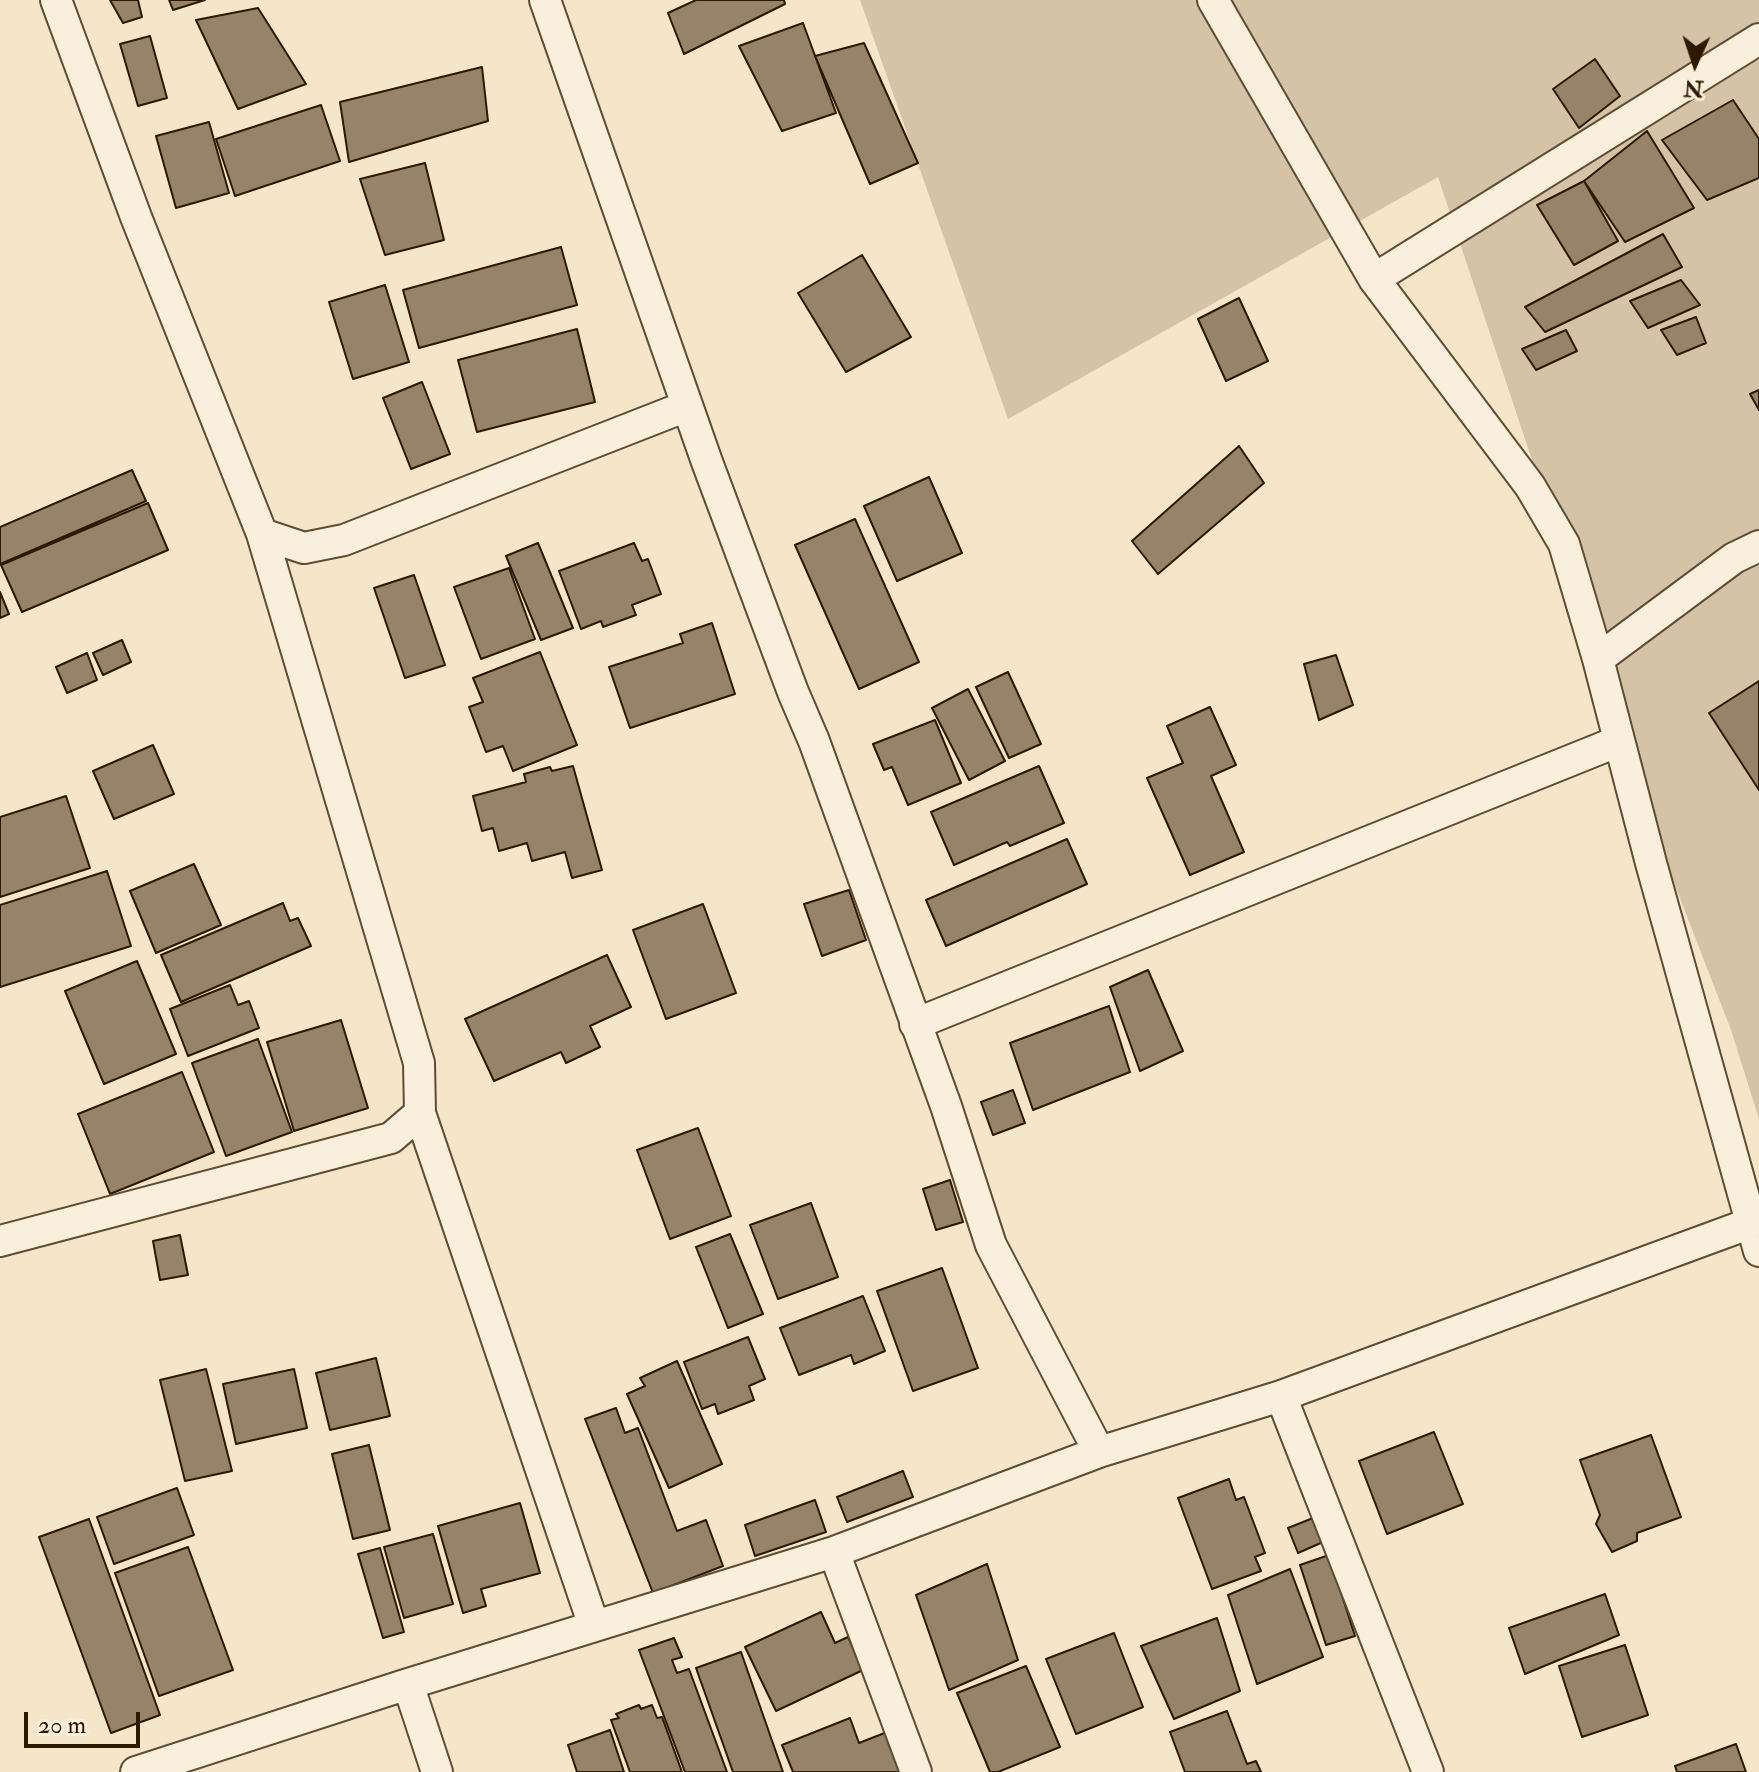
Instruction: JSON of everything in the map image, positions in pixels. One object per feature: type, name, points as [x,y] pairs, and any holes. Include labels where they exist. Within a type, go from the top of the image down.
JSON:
[{"type":"street","points":[[56,0],[136,217],[262,534],[419,1063],[420,1113],[594,1626]]},
{"type":"street","points":[[545,0],[687,406],[814,741],[946,1106],[991,1245],[1099,1452]]},
{"type":"street","points":[[136,1772],[834,1552],[1099,1452],[1281,1396],[1755,1237],[1564,544],[1530,486],[1374,279],[1213,0]]},
{"type":"street","points":[[1374,279],[1759,39]]},
{"type":"street","points":[[262,534],[304,548],[344,540],[687,406]]},
{"type":"street","points":[[1598,659],[1734,558],[1759,546]]},
{"type":"street","points":[[915,1024],[1619,741]]},
{"type":"street","points":[[0,1241],[391,1138],[420,1113]]},
{"type":"street","points":[[1281,1396],[1428,1772]]},
{"type":"street","points":[[834,1552],[916,1772]]},
{"type":"street","points":[[408,1684],[437,1772]]},
{"type":"shaded area","points":[[860,0],[1759,0],[1759,1119],[1731,1030],[1619,741],[1598,659],[1438,177],[1008,419]]},
{"type":"building","points":[[110,0],[138,0],[142,17],[123,23]]},
{"type":"building","points":[[169,0],[205,0],[173,10]]},
{"type":"building","points":[[696,0],[784,0],[785,4],[684,54],[668,13]]},
{"type":"building","points":[[258,8],[306,84],[238,109],[196,20]]},
{"type":"building","points":[[803,23],[836,113],[782,131],[739,46]]},
{"type":"building","points":[[150,36],[167,98],[138,106],[120,44]]},
{"type":"building","points":[[864,43],[918,163],[870,184],[815,56]]},
{"type":"building","points":[[1595,59],[1620,96],[1579,128],[1553,89]]},
{"type":"building","points":[[482,67],[488,121],[349,162],[340,102]]},
{"type":"building","points":[[1733,100],[1759,139],[1759,178],[1707,200],[1662,140]]},
{"type":"building","points":[[321,105],[340,161],[235,196],[216,139]]},
{"type":"building","points":[[209,122],[229,193],[176,208],[156,136]]},
{"type":"building","points":[[1647,131],[1694,208],[1625,242],[1584,181]]},
{"type":"building","points":[[425,163],[444,240],[385,255],[360,179]]},
{"type":"building","points":[[1584,181],[1618,241],[1574,265],[1537,205]]},
{"type":"building","points":[[1663,234],[1682,267],[1545,332],[1525,307]]},
{"type":"building","points":[[561,247],[577,305],[419,348],[403,290]]},
{"type":"building","points":[[862,255],[911,337],[846,372],[798,293]]},
{"type":"building","points":[[1681,280],[1700,305],[1648,328],[1630,301]]},
{"type":"building","points":[[385,285],[409,362],[353,379],[329,302]]},
{"type":"building","points":[[1239,298],[1268,361],[1226,381],[1198,319]]},
{"type":"building","points":[[1696,317],[1706,343],[1677,355],[1661,330]]},
{"type":"building","points":[[577,329],[595,402],[477,432],[458,360]]},
{"type":"building","points":[[1566,330],[1577,351],[1536,370],[1522,349]]},
{"type":"building","points":[[422,382],[450,454],[411,469],[383,398]]},
{"type":"building","points":[[1759,390],[1759,410],[1750,394]]},
{"type":"building","points":[[1239,446],[1264,483],[1158,574],[1132,541]]},
{"type":"building","points":[[132,470],[146,501],[0,564],[0,527]]},
{"type":"building","points":[[929,477],[962,553],[897,581],[864,506]]},
{"type":"building","points":[[148,503],[168,550],[22,612],[1,565]]},
{"type":"building","points":[[855,519],[919,662],[859,689],[795,545]]},
{"type":"building","points":[[538,543],[573,628],[541,640],[506,556]]},
{"type":"building","points":[[634,543],[642,561],[648,559],[661,594],[632,605],[636,615],[603,627],[601,621],[581,629],[559,571]]},
{"type":"building","points":[[509,568],[535,639],[481,659],[454,587]]},
{"type":"building","points":[[414,575],[445,665],[405,678],[374,588]]},
{"type":"building","points":[[0,592],[9,614],[0,618]]},
{"type":"building","points":[[712,623],[735,694],[630,728],[609,667],[683,643],[680,634]]},
{"type":"building","points":[[122,640],[131,662],[103,675],[93,653]]},
{"type":"building","points":[[540,652],[577,745],[513,771],[503,746],[486,752],[469,707],[483,702],[473,678]]},
{"type":"building","points":[[87,653],[97,680],[67,693],[56,667]]},
{"type":"building","points":[[1336,655],[1353,705],[1319,720],[1304,664]]},
{"type":"building","points":[[1008,672],[1041,744],[1009,758],[976,687]]},
{"type":"building","points":[[1759,681],[1759,790],[1709,713]]},
{"type":"building","points":[[968,689],[1005,761],[969,780],[932,708]]},
{"type":"building","points":[[1210,707],[1236,765],[1211,776],[1244,852],[1190,875],[1147,778],[1183,763],[1167,726]]},
{"type":"building","points":[[935,720],[961,783],[908,805],[892,767],[884,770],[873,744]]},
{"type":"building","points":[[153,745],[174,794],[114,819],[93,771]]},
{"type":"building","points":[[573,766],[602,870],[572,878],[565,852],[532,861],[527,843],[499,851],[493,828],[482,831],[473,796],[526,782],[524,774],[550,767],[552,771]]},
{"type":"building","points":[[1039,766],[1064,823],[1010,846],[1007,842],[954,865],[931,812]]},
{"type":"building","points":[[66,796],[90,868],[0,897],[0,817]]},
{"type":"building","points":[[1067,839],[1087,884],[946,946],[926,900]]},
{"type":"building","points":[[194,864],[221,925],[156,953],[130,891]]},
{"type":"building","points":[[107,871],[131,946],[0,987],[0,905]]},
{"type":"building","points":[[849,890],[866,940],[822,956],[804,904]]},
{"type":"building","points":[[283,903],[290,921],[298,918],[311,946],[181,1002],[161,955]]},
{"type":"building","points":[[703,904],[736,993],[666,1019],[633,930]]},
{"type":"building","points":[[607,955],[631,1007],[590,1026],[600,1047],[566,1063],[561,1052],[494,1081],[465,1019]]},
{"type":"building","points":[[137,961],[176,1054],[104,1084],[65,991]]},
{"type":"building","points":[[1148,970],[1183,1051],[1140,1071],[1110,987]]},
{"type":"building","points":[[230,985],[238,1005],[249,1001],[259,1028],[188,1056],[170,1009]]},
{"type":"building","points":[[1109,1006],[1130,1072],[1033,1110],[1010,1043]]},
{"type":"building","points":[[341,1020],[368,1108],[294,1131],[267,1042]]},
{"type":"building","points":[[258,1039],[292,1132],[226,1156],[192,1063]]},
{"type":"building","points":[[182,1072],[214,1152],[110,1194],[78,1114]]},
{"type":"building","points":[[1013,1090],[1025,1123],[993,1135],[981,1102]]},
{"type":"building","points":[[698,1128],[731,1216],[670,1239],[637,1150]]},
{"type":"building","points":[[950,1180],[963,1222],[936,1230],[923,1189]]},
{"type":"building","points":[[811,1203],[838,1277],[778,1299],[750,1225]]},
{"type":"building","points":[[730,1234],[763,1314],[728,1328],[696,1247]]},
{"type":"building","points":[[180,1235],[188,1275],[160,1280],[153,1241]]},
{"type":"building","points":[[942,1268],[978,1368],[913,1391],[877,1291]]},
{"type":"building","points":[[863,1296],[885,1351],[854,1364],[851,1355],[799,1375],[780,1328]]},
{"type":"building","points":[[748,1337],[765,1379],[749,1386],[754,1400],[718,1414],[715,1404],[702,1409],[684,1362]]},
{"type":"building","points":[[376,1358],[390,1416],[330,1430],[316,1373]]},
{"type":"building","points":[[677,1361],[722,1464],[669,1488],[627,1394],[645,1386],[640,1378]]},
{"type":"building","points":[[206,1369],[232,1471],[185,1481],[160,1380]]},
{"type":"building","points":[[294,1369],[307,1428],[236,1444],[223,1384]]},
{"type":"building","points":[[616,1408],[625,1433],[638,1428],[677,1531],[706,1520],[723,1566],[653,1593],[585,1419]]},
{"type":"building","points":[[1434,1432],[1463,1504],[1387,1534],[1359,1461]]},
{"type":"building","points":[[1651,1435],[1681,1517],[1637,1533],[1637,1541],[1612,1552],[1596,1524],[1600,1515],[1580,1460]]},
{"type":"building","points":[[369,1445],[390,1530],[353,1539],[332,1454]]},
{"type":"building","points":[[903,1471],[913,1497],[847,1522],[837,1497]]},
{"type":"building","points":[[1229,1479],[1236,1500],[1244,1497],[1265,1553],[1255,1557],[1261,1571],[1212,1589],[1178,1498]]},
{"type":"building","points":[[177,1488],[194,1535],[114,1564],[97,1517]]},
{"type":"building","points":[[815,1500],[826,1532],[755,1556],[745,1525]]},
{"type":"building","points":[[520,1503],[540,1573],[481,1589],[486,1606],[463,1613],[438,1526]]},
{"type":"building","points":[[1313,1518],[1323,1542],[1298,1553],[1288,1528]]},
{"type":"building","points":[[89,1519],[160,1715],[111,1733],[39,1537]]},
{"type":"building","points":[[433,1534],[453,1604],[404,1618],[384,1547]]},
{"type":"building","points":[[188,1547],[233,1670],[159,1696],[115,1573]]},
{"type":"building","points":[[380,1548],[404,1632],[383,1638],[358,1554]]},
{"type":"building","points":[[1329,1555],[1355,1636],[1326,1645],[1300,1565]]},
{"type":"building","points":[[987,1564],[1018,1660],[949,1690],[916,1595]]},
{"type":"building","points":[[1290,1569],[1323,1657],[1257,1684],[1228,1595]]},
{"type":"building","points":[[1605,1594],[1619,1635],[1525,1674],[1509,1628]]},
{"type":"building","points":[[821,1612],[835,1643],[848,1637],[863,1670],[776,1711],[745,1647]]},
{"type":"building","points":[[1217,1618],[1240,1691],[1174,1719],[1141,1646]]},
{"type":"building","points":[[1114,1633],[1143,1707],[1076,1734],[1046,1659]]},
{"type":"building","points":[[674,1638],[682,1657],[672,1660],[677,1673],[689,1669],[727,1772],[685,1772],[639,1650]]},
{"type":"building","points":[[1625,1645],[1648,1715],[1582,1737],[1559,1666]]},
{"type":"building","points":[[741,1652],[783,1772],[733,1772],[696,1668]]},
{"type":"building","points":[[1026,1666],[1060,1747],[998,1772],[990,1772],[957,1693]]},
{"type":"building","points":[[639,1705],[641,1709],[652,1705],[657,1718],[662,1717],[682,1772],[630,1772],[611,1720],[619,1718],[616,1714]]},
{"type":"building","points":[[1227,1711],[1247,1764],[1256,1761],[1261,1772],[1185,1772],[1170,1732]]},
{"type":"building","points":[[850,1718],[859,1743],[887,1732],[902,1772],[793,1772],[782,1745]]},
{"type":"building","points":[[610,1730],[624,1772],[577,1772],[568,1745]]},
{"type":"building","points":[[1736,1744],[1746,1772],[1677,1772],[1675,1766]]}]
